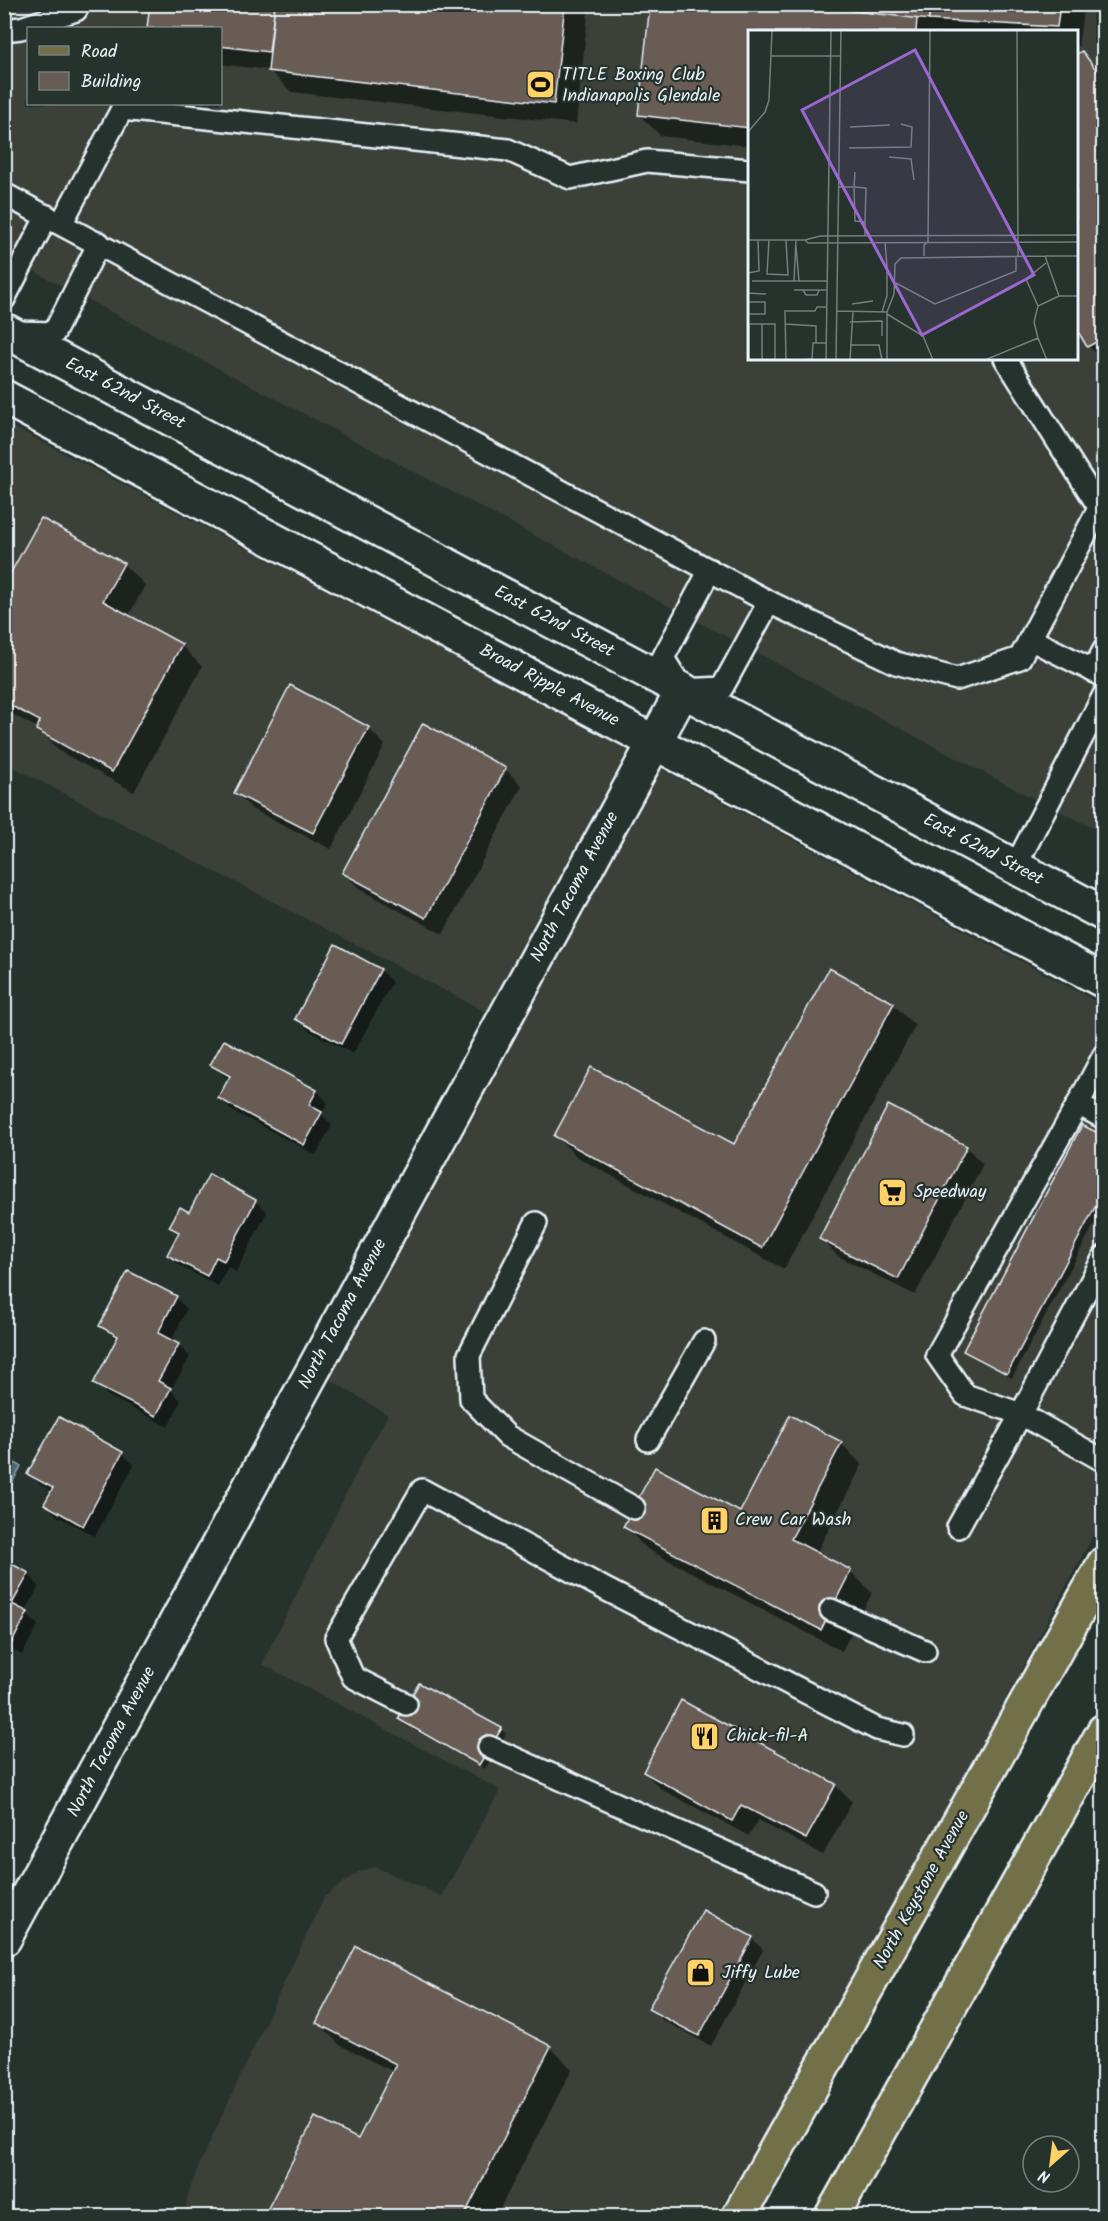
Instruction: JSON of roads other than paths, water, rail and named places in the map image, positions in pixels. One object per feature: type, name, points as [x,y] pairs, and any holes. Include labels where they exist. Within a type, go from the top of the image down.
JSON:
[{"type":"main road","name":"North Keystone Avenue","points":[[739,2217],[1104,1564]]},
{"type":"main road","points":[[832,2217],[1104,1731]]},
{"type":"street","name":"East 62nd Street","points":[[5,330],[1104,914]]},
{"type":"street","name":"Broad Ripple Avenue","points":[[4,397],[653,742]]},
{"type":"street","name":"North Tacoma Avenue","points":[[4,1939],[682,690]]},
{"type":"street","points":[[653,742],[1104,981]]},
{"type":"lane","points":[[4,30],[21,28],[76,10],[79,4]]},
{"type":"lane","points":[[4,299],[122,109],[508,150],[570,178],[647,161],[748,170]]},
{"type":"lane","points":[[4,194],[769,602],[896,663],[957,679],[1020,658],[1101,503],[1006,360]]},
{"type":"lane","points":[[5,330],[54,333],[99,243]]},
{"type":"lane","points":[[710,570],[663,658],[682,690],[722,688],[769,602]]},
{"type":"lane","points":[[1030,639],[1098,674],[1104,650]]},
{"type":"lane","points":[[1015,867],[1104,695]]},
{"type":"lane","points":[[1104,1055],[937,1355],[965,1395],[1021,1414],[1104,1461]]},
{"type":"lane","points":[[1078,1104],[1104,1119]]},
{"type":"lane","points":[[536,1223],[468,1355],[471,1399],[507,1436],[634,1508]]},
{"type":"lane","points":[[958,1527],[1104,1257]]},
{"type":"lane","points":[[648,1440],[704,1341]]},
{"type":"lane","points":[[406,1704],[353,1677],[336,1638],[422,1490],[607,1590],[877,1729],[903,1735]]},
{"type":"lane","points":[[831,1610],[926,1651]]},
{"type":"lane","points":[[489,1746],[814,1892]]},
{"type":"water","points":[[4,1458],[21,1466],[8,1491],[5,1489]]},
{"type":"place","name":"TITLE Boxing Club Indianapolis Glendale","points":[[541,85]]},
{"type":"place","name":"Speedway","points":[[893,1192]]},
{"type":"place","name":"Crew Car Wash","points":[[714,1520]]},
{"type":"place","name":"Chick-fil-A","points":[[705,1736]]},
{"type":"place","name":"Jiffy Lube","points":[[701,1973]]}]
